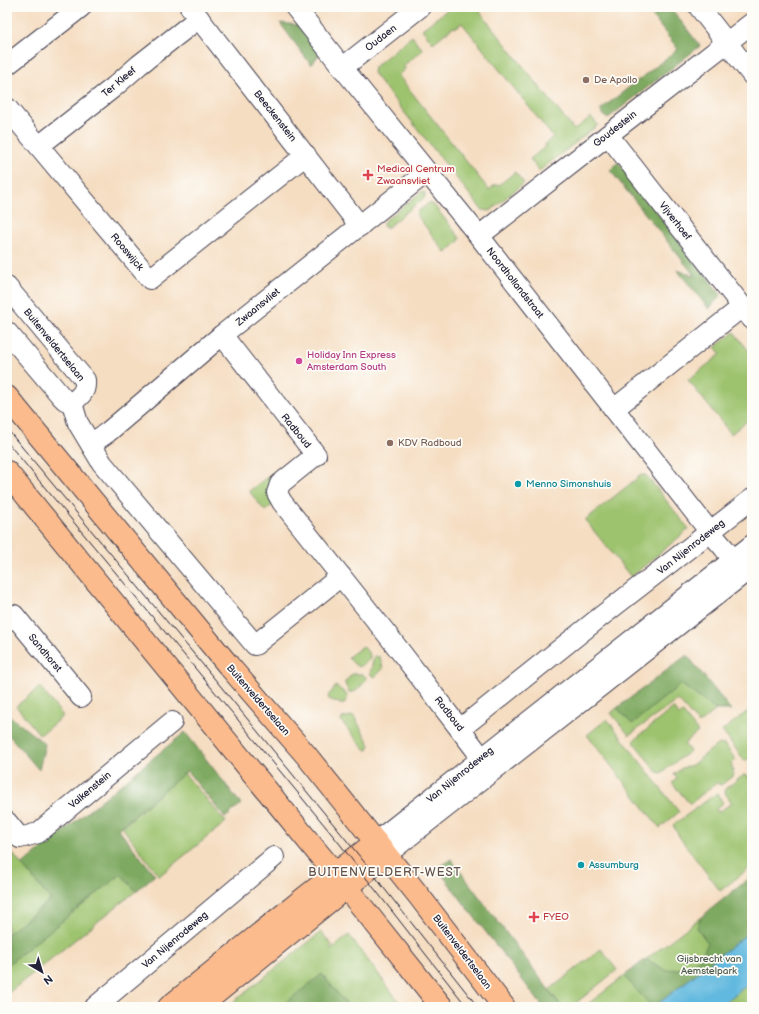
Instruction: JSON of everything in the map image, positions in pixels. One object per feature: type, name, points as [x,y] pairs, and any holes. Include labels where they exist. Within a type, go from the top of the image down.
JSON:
[{"type":"main road","name":"Buitenveldertselaan","points":[[7,397],[229,666],[306,755],[419,896],[504,1007]]},
{"type":"main road","points":[[7,472],[396,948],[442,1007]]},
{"type":"main road","name":"Van Nijenrodeweg","points":[[169,1007],[341,881],[381,849]]},
{"type":"main road","name":"Van Nijenrodeweg","points":[[199,1007],[341,881]]},
{"type":"street","points":[[7,65],[81,7]]},
{"type":"street","name":"Noordhollandstraat","points":[[295,7],[342,68],[479,236],[733,560]]},
{"type":"street","name":"Oudaen","points":[[342,68],[420,7]]},
{"type":"street","points":[[699,7],[752,75]]},
{"type":"street","name":"Ter Kleef","points":[[39,146],[114,87],[194,12]]},
{"type":"street","name":"Beeckenstein","points":[[194,12],[360,226]]},
{"type":"street","name":"Goudestein","points":[[479,236],[752,23]]},
{"type":"street","name":"Rooswijck","points":[[7,108],[150,280],[306,155]]},
{"type":"street","name":"Vijverhoef","points":[[608,135],[747,313],[614,409]]},
{"type":"street","name":"Zwaansvliet","points":[[91,444],[108,432],[222,335],[427,172]]},
{"type":"street","name":"Buitenveldertselaan","points":[[7,287],[85,380],[83,393],[72,403]]},
{"type":"street","points":[[7,332],[61,396],[65,400],[72,403],[78,424],[102,463],[255,645],[341,576]]},
{"type":"street","name":"Radboud","points":[[222,335],[316,455],[280,484],[277,493],[282,502],[482,758]]},
{"type":"street","name":"Van Nijenrodeweg","points":[[460,729],[752,499]]},
{"type":"street","name":"Van Nijenrodeweg","points":[[381,849],[482,758],[752,545]]},
{"type":"street","name":"Van Nijenrodeweg","points":[[381,849],[416,831],[752,567]]},
{"type":"street","name":"Sandhorst","points":[[7,621],[14,615],[81,697]]},
{"type":"street","name":"Valkenstein","points":[[7,822],[20,838],[38,833],[172,722]]},
{"type":"street","name":"Van Nijenrodeweg","points":[[95,1007],[274,857]]},
{"type":"green space","points":[[451,7],[485,7],[480,12],[574,130],[591,117],[598,125],[539,171],[530,159],[546,146],[545,144],[553,137],[462,23],[455,28],[453,27],[433,43],[422,29]]},
{"type":"green space","points":[[645,7],[670,7],[700,46],[607,119],[600,110],[678,49]]},
{"type":"green space","points":[[280,23],[297,25],[321,52],[311,65]]},
{"type":"green space","points":[[412,36],[423,50],[404,65],[405,69],[398,75],[489,190],[495,185],[499,185],[515,172],[524,183],[490,211],[482,210],[373,73],[374,67]]},
{"type":"green space","points":[[618,162],[721,295],[709,309],[677,270],[695,276],[610,170]]},
{"type":"green space","points":[[421,192],[424,192],[425,197],[388,227],[383,226],[383,222]]},
{"type":"green space","points":[[429,203],[433,204],[460,238],[459,241],[447,252],[444,251],[416,214]]},
{"type":"green space","points":[[734,332],[752,355],[752,417],[731,434],[688,380],[721,354],[715,347]]},
{"type":"green space","points":[[270,475],[275,481],[275,503],[265,511],[249,491]]},
{"type":"green space","points":[[641,475],[646,475],[689,529],[631,577],[585,520]]},
{"type":"green space","points":[[363,646],[370,655],[370,659],[359,667],[348,657]]},
{"type":"green space","points":[[687,655],[731,710],[716,710],[681,684],[632,724],[617,708]]},
{"type":"green space","points":[[374,656],[380,657],[383,669],[375,677],[370,674]]},
{"type":"green space","points":[[352,674],[362,674],[366,677],[366,679],[354,692],[349,692],[345,682]]},
{"type":"green space","points":[[681,684],[716,710],[699,724],[678,700],[629,735],[611,713],[617,708],[632,723]]},
{"type":"green space","points":[[336,686],[348,697],[344,704],[329,699],[328,696]]},
{"type":"green space","points":[[40,687],[63,716],[40,735],[16,706]]},
{"type":"green space","points":[[673,708],[679,715],[683,713],[698,732],[685,743],[690,751],[661,773],[657,772],[633,741]]},
{"type":"green space","points":[[752,708],[752,756],[745,761],[722,731]]},
{"type":"green space","points":[[7,714],[45,744],[39,770],[7,733]]},
{"type":"green space","points":[[354,716],[370,745],[368,750],[364,749],[341,721],[342,718]]},
{"type":"green space","points":[[607,719],[679,812],[660,828],[587,735]]},
{"type":"green space","points":[[185,732],[241,804],[225,818],[187,771],[118,829],[155,875],[136,891],[122,875],[120,875],[7,965],[7,934],[51,900],[22,865]]},
{"type":"green space","points":[[718,744],[725,745],[736,760],[731,763],[734,775],[721,785],[716,783],[690,804],[672,783],[677,779],[674,774],[682,768],[692,765]]},
{"type":"green space","points":[[184,773],[226,822],[159,876],[122,827]]},
{"type":"green space","points":[[744,775],[749,776],[752,780],[752,866],[720,891],[680,838],[673,825],[717,793],[723,803],[716,809],[718,812],[732,803],[725,793],[726,788]]},
{"type":"green space","points":[[7,847],[51,900],[7,934]]},
{"type":"green space","points":[[451,859],[562,1007],[543,1007],[437,868]]},
{"type":"green space","points":[[120,875],[122,875],[136,891],[7,994],[7,965]]},
{"type":"green space","points":[[752,876],[752,930],[654,1007],[652,1007],[624,976],[646,959],[666,970],[686,968],[701,957],[708,943],[697,928],[701,917]]},
{"type":"green space","name":"Gijsbrecht van Aemstelpark","points":[[752,880],[752,1007],[584,1007],[701,917]]},
{"type":"green space","points":[[321,932],[333,946],[330,948],[331,950],[349,935],[403,1007],[227,1007]]},
{"type":"green space","points":[[601,949],[617,970],[571,1007],[562,1007],[549,990]]},
{"type":"green space","points":[[322,974],[348,1006],[347,1007],[280,1007]]},
{"type":"water","points":[[752,930],[752,981],[719,1007],[654,1007]]},
{"type":"tram line","points":[[7,429],[370,869],[478,1007]]},
{"type":"tram line","points":[[7,442],[339,843],[467,1007]]},
{"type":"place","name":"De Apollo","points":[[586,80]]},
{"type":"place","name":"Medical Centrum Zwaansvliet","points":[[368,175]]},
{"type":"place","name":"Holiday Inn Express Amsterdam South","points":[[299,361]]},
{"type":"place","name":"KDV Radboud","points":[[390,443]]},
{"type":"place","name":"Menno Simonshuis","points":[[518,484]]},
{"type":"place","name":"Assumburg","points":[[581,865]]},
{"type":"place","name":"FYEO","points":[[534,917]]},
{"type":"district","name":"BUITENVELDERT-WEST","points":[[385,872]]}]
